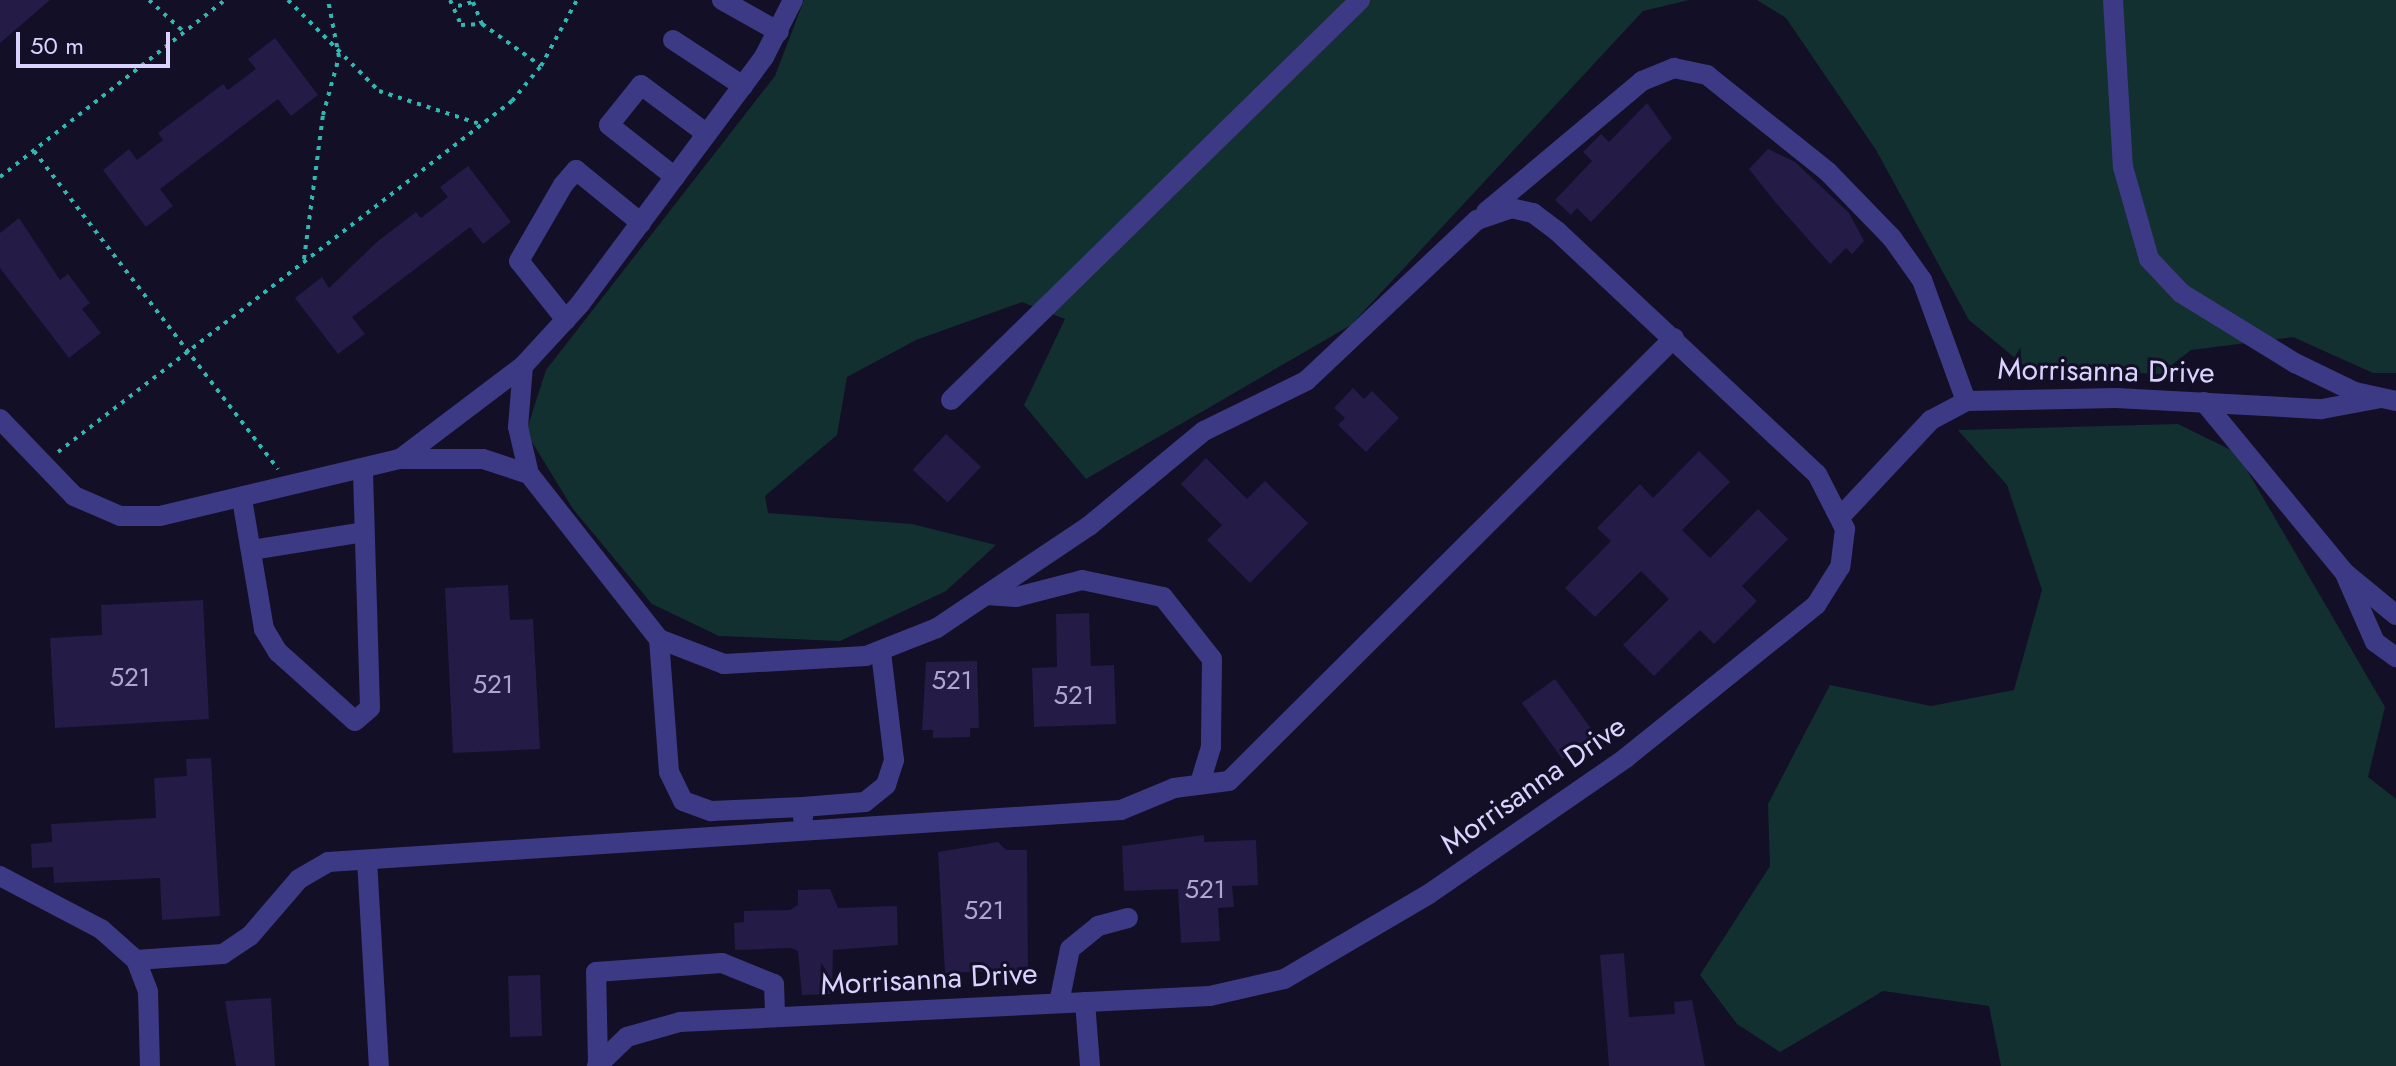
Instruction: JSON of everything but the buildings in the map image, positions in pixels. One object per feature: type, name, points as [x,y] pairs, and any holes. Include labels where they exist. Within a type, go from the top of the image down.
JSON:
[{"type":"street","points":[[722,0],[779,32]]},
{"type":"street","points":[[400,459],[523,366],[566,320],[743,86],[779,32],[793,0]]},
{"type":"street","points":[[951,400],[1360,0]]},
{"type":"street","points":[[2113,0],[2123,167],[2149,259],[2181,293],[2295,363],[2388,400]]},
{"type":"street","points":[[673,40],[743,86]]},
{"type":"street","points":[[523,366],[518,427],[529,474],[659,639],[694,659],[724,664],[881,652],[937,628],[1089,526],[1204,431],[1337,359],[1477,220],[1642,81],[1674,68],[1707,75],[1828,172],[1892,238],[1922,280],[1966,401]]},
{"type":"street","points":[[675,177],[609,125],[641,85],[707,134]]},
{"type":"street","points":[[566,320],[519,261],[563,185],[576,170],[641,223]]},
{"type":"street","points":[[1477,220],[1511,208],[1533,213],[1674,338],[1817,474],[1842,515]]},
{"type":"street","points":[[136,960],[223,954],[250,936],[313,868],[367,860],[1121,810],[1200,784],[1239,776],[1674,338]]},
{"type":"street","name":"Morrisanna Drive","points":[[597,1065],[638,1031],[775,1016],[1210,996],[1284,979],[1429,894],[1626,758],[1816,605],[1840,567],[1842,515],[1931,420],[1966,401],[2204,402],[2322,409],[2388,400]]},
{"type":"street","points":[[2204,402],[2345,573],[2396,615]]},
{"type":"street","points":[[0,419],[74,496],[120,516],[160,516],[242,499],[400,459],[483,459],[529,474]]},
{"type":"street","points":[[242,499],[252,550],[257,605],[278,652],[355,721],[370,708],[363,470]]},
{"type":"street","points":[[252,550],[364,532]]},
{"type":"street","points":[[2345,573],[2375,642],[2396,657]]},
{"type":"street","points":[[986,595],[1016,597],[1082,580],[1163,597],[1212,659],[1211,747],[1200,784]]},
{"type":"street","points":[[659,639],[669,772],[683,801],[714,812],[865,802],[886,785],[894,760],[881,652]]},
{"type":"street","points":[[803,807],[804,832]]},
{"type":"street","points":[[367,860],[379,1066]]},
{"type":"street","points":[[0,876],[101,929],[136,960],[148,992],[150,1066]]},
{"type":"street","points":[[1059,1003],[1070,949],[1098,926],[1128,918]]},
{"type":"street","points":[[597,1065],[596,972],[722,963],[774,984],[775,1016]]},
{"type":"street","points":[[1085,1002],[1090,1066]]},
{"type":"path","points":[[149,0],[184,32]]},
{"type":"path","points":[[0,177],[225,0]]},
{"type":"path","points":[[288,0],[339,57],[405,103],[483,125]]},
{"type":"path","points":[[304,261],[323,115],[339,57],[328,0]]},
{"type":"path","points":[[450,0],[458,6],[461,25],[482,24]]},
{"type":"path","points":[[43,463],[483,125],[541,66],[577,0]]},
{"type":"path","points":[[458,6],[473,2],[482,24],[541,66]]},
{"type":"path","points":[[34,151],[292,487]]},
{"type":"green space","points":[[804,0],[1689,0],[1643,11],[1351,325],[1086,479],[1024,405],[1065,319],[1022,302],[916,340],[847,377],[837,435],[765,496],[768,513],[912,524],[996,545],[946,591],[840,641],[719,636],[652,604],[573,509],[526,432],[546,370],[775,76]]},
{"type":"green space","points":[[1757,0],[2396,0],[2396,373],[2373,373],[2293,337],[2191,350],[2160,374],[2027,368],[1969,320],[1876,150],[1786,18]]},
{"type":"green space","points":[[2178,424],[2237,453],[2385,707],[2368,777],[2396,799],[2396,1066],[2001,1066],[1989,1006],[1883,991],[1780,1052],[1737,1024],[1700,975],[1770,866],[1768,804],[1830,685],[1931,706],[2014,690],[2042,590],[2007,485],[1958,430]]}]
